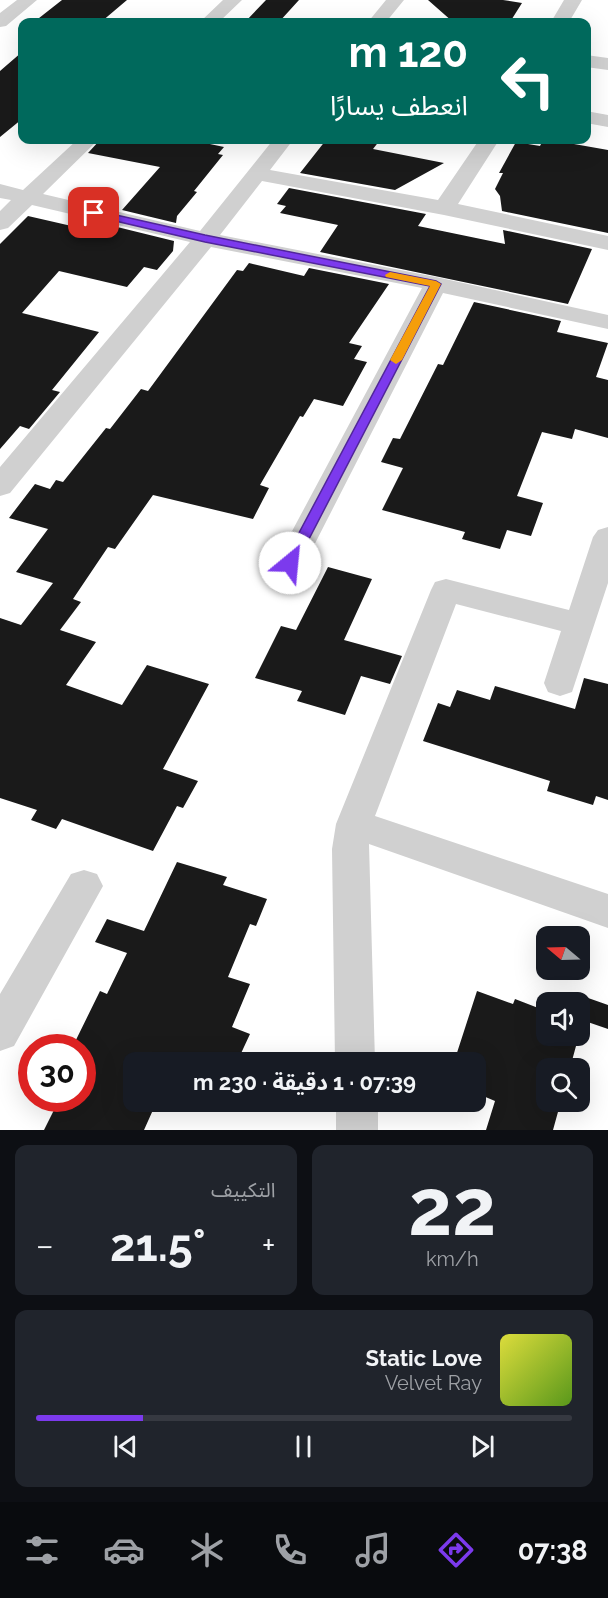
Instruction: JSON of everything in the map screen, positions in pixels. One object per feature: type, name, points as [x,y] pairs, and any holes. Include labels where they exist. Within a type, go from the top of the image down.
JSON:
[{"type":"street","points":[[0,21],[28,0]]},
{"type":"street","points":[[213,18],[233,0]]},
{"type":"street","points":[[380,18],[395,0]]},
{"type":"street","points":[[562,18],[573,0]]},
{"type":"street","points":[[591,61],[608,64]]},
{"type":"street","points":[[591,118],[608,121]]},
{"type":"street","points":[[0,222],[84,144]]},
{"type":"street","points":[[0,486],[280,144]]},
{"type":"street","points":[[444,208],[486,144]]},
{"type":"street","points":[[256,174],[444,208],[608,243]]},
{"type":"street","points":[[0,191],[205,238],[436,284],[608,322]]},
{"type":"street","points":[[290,563],[436,284]]},
{"type":"street","points":[[560,683],[608,537]]},
{"type":"street","points":[[356,1052],[350,849],[354,824],[446,590],[578,624]]},
{"type":"street","points":[[354,824],[608,911]]},
{"type":"street","points":[[0,1032],[84,886]]},
{"type":"street","points":[[357,1112],[357,1130]]},
{"type":"building","points":[[62,0],[127,0],[106,18],[39,18]]},
{"type":"building","points":[[266,0],[299,0],[283,18],[249,18]]},
{"type":"building","points":[[428,0],[503,0],[522,3],[513,18],[448,18]]},
{"type":"building","points":[[18,55],[18,122],[0,137],[0,71]]},
{"type":"building","points":[[96,144],[210,144],[224,147],[218,154],[223,155],[194,191],[197,192],[177,216],[176,223],[122,210],[160,167],[88,153]]},
{"type":"building","points":[[323,144],[377,144],[373,149],[444,163],[395,190],[300,173]]},
{"type":"building","points":[[515,144],[540,146],[541,144],[574,144],[608,150],[608,233],[502,211],[500,196],[495,189],[503,173],[499,173]]},
{"type":"building","points":[[289,188],[426,214],[418,226],[505,244],[503,230],[592,249],[568,304],[320,252],[338,225],[280,213],[286,206],[277,204]]},
{"type":"building","points":[[28,216],[102,233],[109,225],[174,241],[173,251],[157,270],[144,267],[127,287],[59,271],[22,313],[99,332],[52,390],[60,392],[29,429],[20,426],[0,449],[0,244]]},
{"type":"building","points":[[249,263],[304,276],[309,268],[389,284],[349,343],[362,346],[354,359],[367,362],[343,406],[314,399],[303,417],[300,416],[260,485],[269,488],[253,519],[153,495],[115,549],[108,547],[73,599],[81,602],[60,630],[96,642],[66,685],[122,705],[147,665],[209,684],[163,769],[198,781],[183,808],[177,806],[153,851],[62,819],[56,829],[31,820],[37,810],[0,798],[0,618],[21,625],[53,583],[16,572],[48,529],[9,518],[35,484],[50,489],[56,480],[63,482],[106,428],[110,429],[141,389],[148,391],[237,270],[243,271]]},
{"type":"building","points":[[474,302],[561,321],[557,332],[608,343],[596,377],[608,380],[608,438],[575,429],[572,439],[542,432],[517,496],[543,503],[531,536],[507,530],[500,549],[462,539],[465,532],[382,510],[403,468],[381,462],[393,438],[400,439],[438,364],[443,365]]},
{"type":"building","points":[[328,567],[372,579],[344,640],[402,656],[390,684],[361,676],[345,715],[297,701],[302,691],[255,678],[281,626],[296,630]]},
{"type":"building","points":[[584,678],[608,684],[608,800],[596,796],[593,805],[547,791],[550,781],[423,741],[438,703],[450,707],[457,690],[490,700],[495,686],[575,709]]},
{"type":"building","points":[[177,862],[227,877],[223,885],[267,899],[256,926],[250,924],[228,977],[250,984],[232,1027],[250,1034],[242,1052],[123,1052],[123,1112],[152,1112],[144,1130],[44,1130],[53,1112],[96,1112],[96,1034],[79,1034],[100,991],[107,994],[127,953],[95,942],[107,919],[144,931]]},
{"type":"building","points":[[477,991],[513,1004],[515,999],[536,1007],[536,1046],[576,1046],[573,1058],[536,1058],[536,1112],[558,1112],[553,1130],[486,1130],[495,1101],[486,1097],[486,1052],[457,1052]]},
{"type":"building","points":[[590,999],[608,1005],[608,1029],[590,1023]]},
{"type":"slow traffic","points":[[390,275],[436,284],[396,360]]},
{"type":"route","points":[[94,213],[205,238],[436,284],[290,563]]}]
